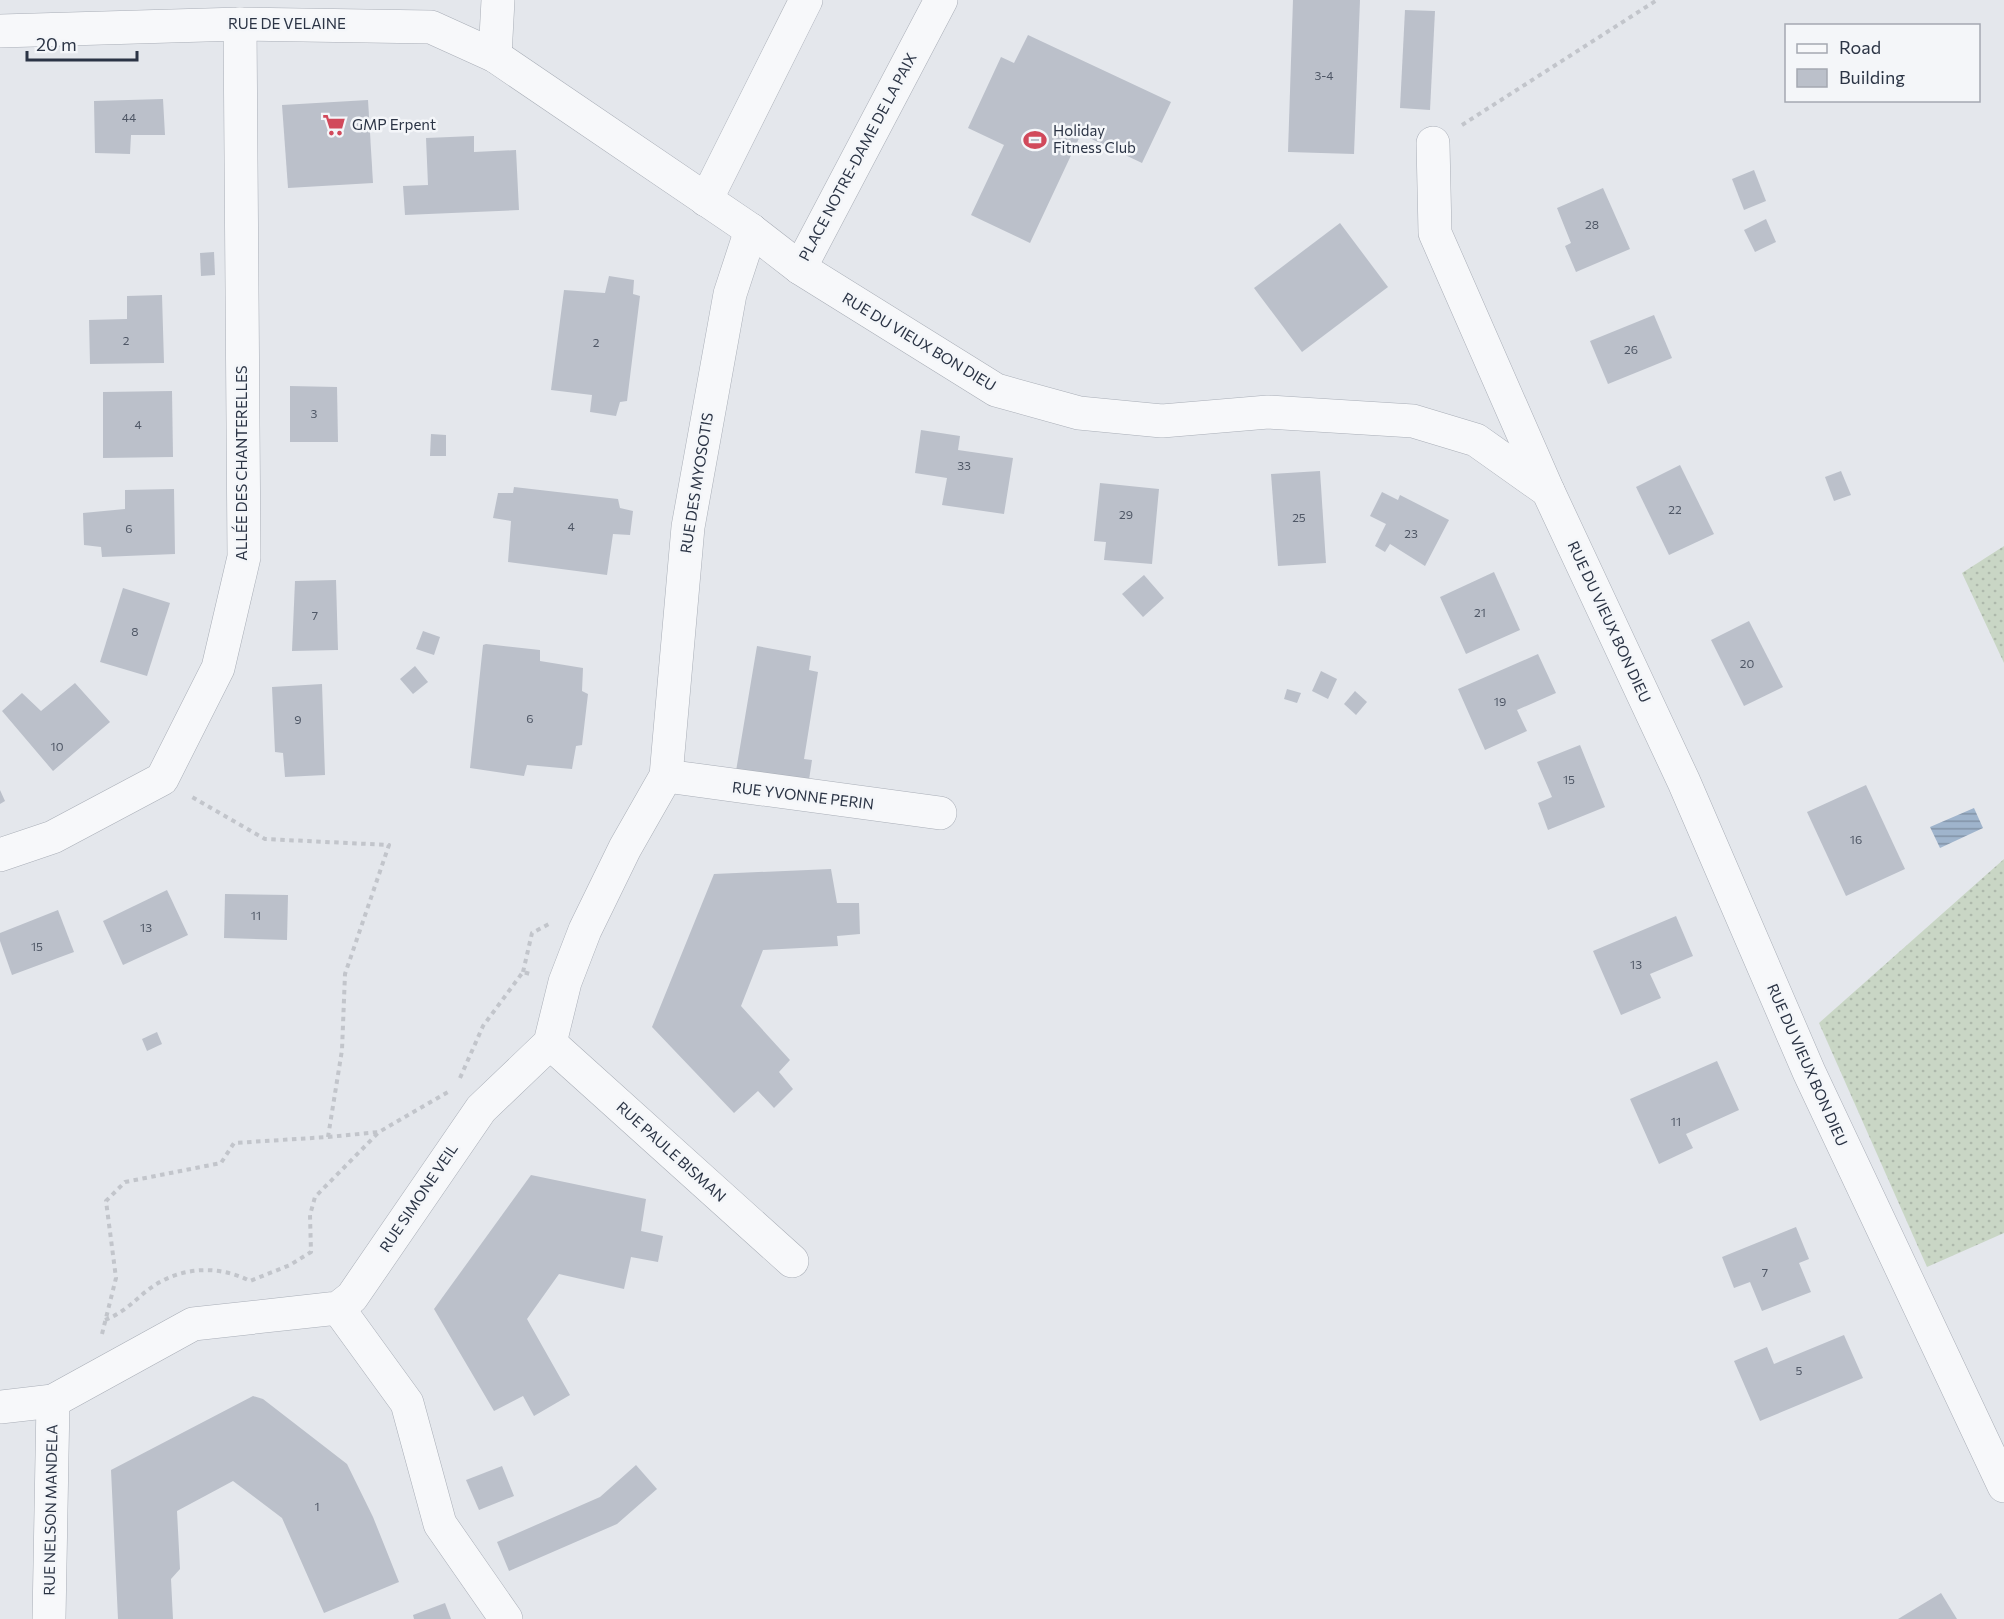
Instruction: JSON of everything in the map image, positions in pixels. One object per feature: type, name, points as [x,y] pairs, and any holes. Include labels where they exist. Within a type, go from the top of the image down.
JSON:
[{"type":"street","points":[[498,0],[495,56],[706,200],[806,0]]},
{"type":"street","name":"PLACE NOTRE-DAME DE LA PAIX","points":[[706,200],[751,230],[800,268],[941,0]]},
{"type":"street","name":"RUE DE VELAINE","points":[[0,32],[240,24],[431,13],[495,56]]},
{"type":"street","name":"ALLÉE DES CHANTERELLES","points":[[162,779],[218,668],[244,557],[240,24]]},
{"type":"street","points":[[1433,143],[1435,233],[1548,490]]},
{"type":"street","name":"RUE DES MYOSOTIS","points":[[666,776],[687,527],[730,294],[751,230]]},
{"type":"street","name":"RUE DU VIEUX BON DIEU","points":[[800,268],[996,390],[1079,413],[1162,421],[1268,412],[1413,421],[1476,440],[1548,490],[1684,782],[1809,1072],[2004,1486]]},
{"type":"street","points":[[550,1043],[565,982],[585,930],[625,848],[666,776]]},
{"type":"street","name":"RUE YVONNE PERIN","points":[[666,776],[940,813]]},
{"type":"street","points":[[0,855],[53,837],[162,779]]},
{"type":"street","name":"RUE PAULE BISMAN","points":[[550,1043],[792,1261]]},
{"type":"street","name":"RUE SIMONE VEIL","points":[[338,1308],[352,1297],[481,1109],[550,1043]]},
{"type":"street","points":[[0,1407],[52,1401],[193,1324],[338,1308],[407,1403],[440,1524],[506,1619]]},
{"type":"street","name":"RUE NELSON MANDELA","points":[[49,1619],[52,1401]]},
{"type":"path","points":[[1433,143],[1657,0]]},
{"type":"path","points":[[162,779],[265,839],[389,845],[345,974],[342,1050],[328,1137]]},
{"type":"path","points":[[105,1320],[124,1312],[162,1281],[200,1269],[232,1272],[250,1281],[290,1265],[311,1252],[310,1215],[315,1197],[379,1132],[456,1087],[483,1026],[523,972],[565,982]]},
{"type":"path","points":[[100,1339],[116,1278],[106,1201],[125,1182],[221,1163],[234,1143],[379,1132]]},
{"type":"green space","points":[[2004,546],[2004,663],[1962,573]]},
{"type":"green space","points":[[2004,859],[2004,1233],[1927,1267],[1819,1023]]},
{"type":"water","points":[[1974,808],[1983,828],[1940,848],[1930,827]]},
{"type":"building","points":[[1293,0],[1360,0],[1354,154],[1288,152]]},
{"type":"building","points":[[1405,10],[1435,11],[1430,110],[1400,108]]},
{"type":"building","name":"Holiday Fitness Club","points":[[1028,35],[1171,102],[1142,163],[1081,134],[1030,243],[971,215],[1004,145],[968,128],[1001,57],[1014,63]]},
{"type":"building","points":[[163,99],[165,135],[131,135],[130,154],[95,153],[94,101]]},
{"type":"building","points":[[368,100],[373,183],[288,188],[282,105]]},
{"type":"building","points":[[474,136],[474,152],[516,150],[519,210],[405,215],[403,186],[428,185],[426,138]]},
{"type":"building","points":[[1754,170],[1766,201],[1744,210],[1732,179]]},
{"type":"building","points":[[1603,188],[1630,249],[1576,272],[1565,246],[1571,243],[1557,208]]},
{"type":"building","points":[[1766,219],[1776,242],[1755,252],[1744,230]]},
{"type":"building","points":[[1340,223],[1388,287],[1302,352],[1254,288]]},
{"type":"building","points":[[214,252],[215,275],[201,276],[200,253]]},
{"type":"building","points":[[609,276],[634,280],[633,294],[640,296],[627,401],[620,402],[616,416],[590,412],[592,395],[551,390],[564,290],[605,293]]},
{"type":"building","points":[[162,295],[164,363],[90,364],[89,320],[127,319],[127,296]]},
{"type":"building","points":[[1654,315],[1672,358],[1608,384],[1590,341]]},
{"type":"building","points":[[290,386],[337,387],[338,442],[290,442]]},
{"type":"building","points":[[172,391],[173,457],[103,458],[103,392]]},
{"type":"building","points":[[921,430],[960,436],[958,450],[1013,458],[1004,514],[942,505],[947,478],[915,473]]},
{"type":"building","points":[[431,434],[446,435],[446,456],[430,456]]},
{"type":"building","points":[[1680,465],[1714,534],[1669,555],[1636,487]]},
{"type":"building","points":[[1320,471],[1326,563],[1278,566],[1271,474]]},
{"type":"building","points":[[1841,471],[1851,495],[1834,501],[1825,477]]},
{"type":"building","points":[[1100,483],[1159,489],[1152,564],[1104,560],[1106,542],[1094,541]]},
{"type":"building","points":[[514,487],[618,499],[620,508],[633,511],[630,535],[613,534],[607,575],[508,562],[511,521],[493,518],[498,493],[513,493]]},
{"type":"building","points":[[174,489],[175,554],[102,557],[101,547],[84,545],[83,513],[125,509],[125,490]]},
{"type":"building","points":[[1382,492],[1398,500],[1400,495],[1449,520],[1425,566],[1390,544],[1385,552],[1375,546],[1386,524],[1370,516]]},
{"type":"building","points":[[1494,572],[1520,630],[1466,654],[1440,597]]},
{"type":"building","points":[[1144,575],[1164,598],[1143,617],[1122,594]]},
{"type":"building","points":[[336,580],[338,650],[292,651],[295,581]]},
{"type":"building","points":[[123,588],[170,603],[147,676],[100,662]]},
{"type":"building","points":[[1749,621],[1783,687],[1744,706],[1711,640]]},
{"type":"building","points":[[423,631],[440,637],[434,655],[416,649]]},
{"type":"building","points":[[483,645],[540,650],[540,661],[583,668],[582,691],[588,694],[582,745],[576,746],[572,769],[527,765],[524,776],[470,768]]},
{"type":"building","points":[[757,646],[811,656],[809,670],[818,672],[804,759],[812,760],[809,780],[736,771]]},
{"type":"building","points":[[1538,654],[1556,693],[1517,710],[1527,731],[1485,750],[1458,689]]},
{"type":"building","points":[[415,666],[428,682],[413,694],[400,679]]},
{"type":"building","points":[[1321,671],[1337,679],[1328,699],[1312,691]]},
{"type":"building","points":[[75,683],[110,722],[53,771],[2,711],[22,693],[41,711]]},
{"type":"building","points":[[322,684],[325,775],[285,777],[283,753],[275,752],[272,687]]},
{"type":"building","points":[[1287,689],[1301,693],[1297,703],[1284,699]]},
{"type":"building","points":[[1355,691],[1367,702],[1356,715],[1344,704]]},
{"type":"building","points":[[1580,745],[1605,807],[1548,830],[1538,803],[1552,797],[1537,762]]},
{"type":"building","points":[[1866,785],[1905,869],[1846,896],[1807,812]]},
{"type":"building","points":[[0,790],[5,801],[0,804]]},
{"type":"building","points":[[831,869],[837,903],[859,903],[860,934],[837,936],[838,946],[763,950],[741,1006],[790,1060],[779,1072],[793,1089],[774,1108],[758,1091],[734,1113],[652,1027],[714,874]]},
{"type":"building","points":[[167,890],[188,935],[123,965],[103,921]]},
{"type":"building","points":[[225,894],[288,895],[287,940],[224,938]]},
{"type":"building","points":[[58,910],[74,952],[12,975],[0,941],[0,933]]},
{"type":"building","points":[[1676,916],[1693,956],[1650,974],[1661,998],[1621,1015],[1593,951]]},
{"type":"building","points":[[157,1032],[162,1044],[147,1051],[142,1039]]},
{"type":"building","points":[[1717,1061],[1739,1110],[1686,1134],[1693,1148],[1659,1164],[1630,1099]]},
{"type":"building","points":[[531,1175],[646,1199],[641,1231],[663,1236],[658,1262],[631,1257],[624,1289],[559,1274],[527,1319],[570,1395],[534,1416],[523,1396],[494,1411],[434,1309]]},
{"type":"building","points":[[1796,1227],[1809,1259],[1799,1263],[1811,1292],[1762,1311],[1750,1282],[1734,1288],[1722,1257]]},
{"type":"building","points":[[1844,1335],[1863,1378],[1760,1421],[1734,1361],[1767,1347],[1774,1364]]},
{"type":"building","points":[[253,1396],[263,1399],[347,1464],[373,1517],[399,1582],[324,1613],[282,1518],[233,1481],[177,1511],[180,1569],[171,1579],[173,1619],[118,1619],[111,1470]]},
{"type":"building","points":[[636,1465],[657,1489],[617,1524],[509,1571],[497,1542],[600,1497]]},
{"type":"building","points":[[502,1466],[514,1496],[479,1510],[466,1480]]},
{"type":"building","points":[[1941,1593],[1957,1619],[1898,1619]]},
{"type":"building","points":[[445,1603],[451,1619],[414,1619],[413,1615]]},
{"type":"place","name":"GMP Erpent","points":[[334,125]]},
{"type":"place","name":"Holiday Fitness Club","points":[[1035,140]]}]
